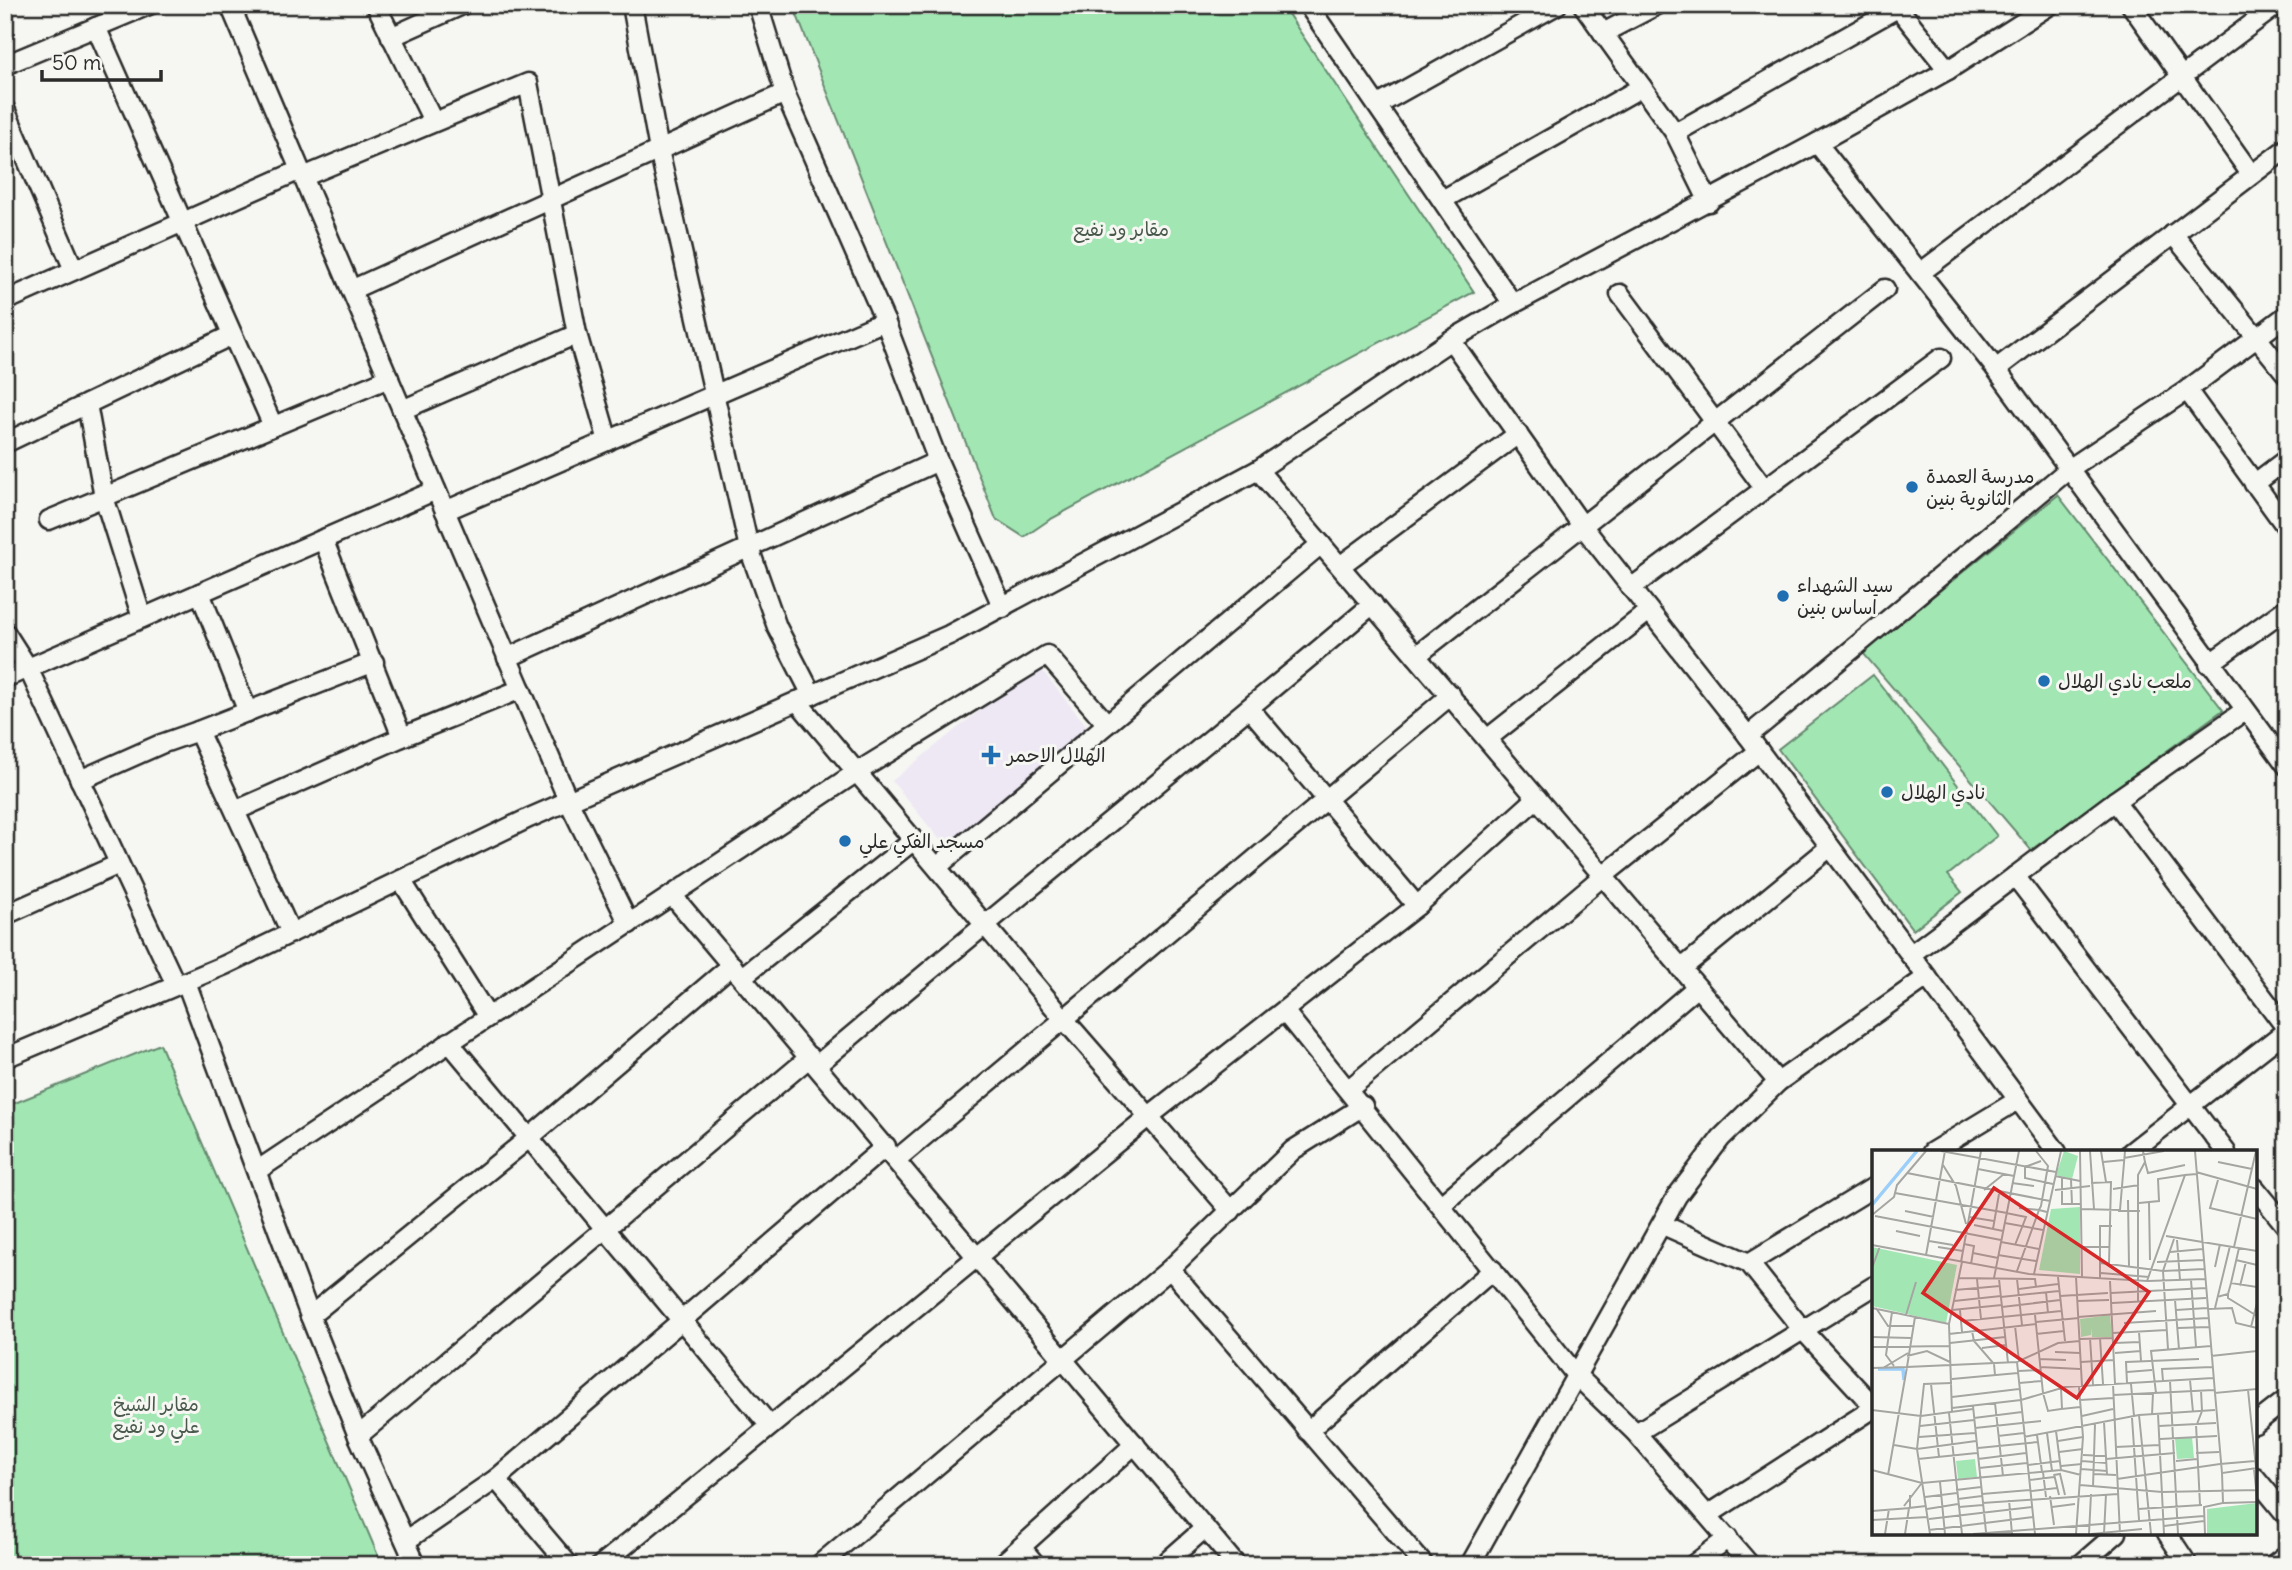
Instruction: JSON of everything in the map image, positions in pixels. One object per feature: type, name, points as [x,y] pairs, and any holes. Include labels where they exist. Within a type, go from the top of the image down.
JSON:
[{"type":"street","points":[[5,65],[149,5]]},
{"type":"street","points":[[230,5],[568,800],[629,924]]},
{"type":"street","points":[[376,5],[433,121]]},
{"type":"street","points":[[391,37],[462,5]]},
{"type":"street","points":[[632,5],[659,150],[749,548],[804,698],[857,772],[1063,1018],[1231,1211]]},
{"type":"street","points":[[758,5],[785,93],[885,321],[938,461],[1003,608]]},
{"type":"street","points":[[1308,5],[1444,199],[1513,304]]},
{"type":"street","points":[[1378,105],[1557,5]]},
{"type":"street","points":[[1583,5],[1675,133],[1709,202]]},
{"type":"street","points":[[1603,33],[1657,5]]},
{"type":"street","points":[[5,1058],[292,933],[568,800],[950,635],[1003,608],[1258,470],[1451,341],[1513,304],[1818,143],[1948,69],[2050,5]]},
{"type":"street","points":[[2131,5],[2180,78],[2251,174]]},
{"type":"street","points":[[1920,273],[2277,5]]},
{"type":"street","points":[[1675,133],[1899,6],[1948,69]]},
{"type":"street","points":[[96,27],[273,426]]},
{"type":"street","points":[[5,301],[181,223],[528,82],[577,334],[608,441]]},
{"type":"street","points":[[1444,199],[1642,87]]},
{"type":"street","points":[[351,290],[785,93]]},
{"type":"street","points":[[5,109],[74,270]]},
{"type":"street","points":[[1818,143],[1996,369],[2209,664],[2287,766]]},
{"type":"street","points":[[1996,369],[2287,148]]},
{"type":"street","points":[[2172,234],[2287,375]]},
{"type":"street","points":[[1416,656],[1581,524],[1885,289]]},
{"type":"street","points":[[1620,294],[1764,488]]},
{"type":"street","points":[[1748,736],[2069,469],[2188,390],[2287,315]]},
{"type":"street","points":[[445,511],[885,321]]},
{"type":"street","points":[[402,410],[577,334]]},
{"type":"street","points":[[5,443],[232,335]]},
{"type":"street","points":[[1451,341],[1581,524],[1748,736],[2056,1150]]},
{"type":"street","points":[[1631,587],[1941,358]]},
{"type":"street","points":[[49,520],[388,378]]},
{"type":"street","points":[[2188,390],[2287,528]]},
{"type":"street","points":[[88,404],[104,497],[142,618]]},
{"type":"street","points":[[1340,566],[1518,434]]},
{"type":"street","points":[[2254,484],[2287,459]]},
{"type":"street","points":[[508,658],[938,461]]},
{"type":"street","points":[[1258,470],[1778,1082]]},
{"type":"street","points":[[5,678],[436,490]]},
{"type":"street","points":[[323,540],[402,737]]},
{"type":"street","points":[[937,867],[1321,544]]},
{"type":"street","points":[[200,593],[248,712]]},
{"type":"street","points":[[358,1436],[605,1228],[1250,709],[1373,604]]},
{"type":"street","points":[[2209,664],[2287,608]]},
{"type":"street","points":[[1487,739],[1649,611]]},
{"type":"street","points":[[5,632],[28,668],[119,864],[181,983],[257,1170],[310,1316],[358,1436],[416,1565]]},
{"type":"street","points":[[257,1170],[857,772],[1047,655],[1107,724]]},
{"type":"street","points":[[80,779],[160,744],[374,662]]},
{"type":"street","points":[[237,810],[402,737],[521,689]]},
{"type":"street","points":[[407,1540],[496,1479],[680,1319],[1063,1018],[1451,695]]},
{"type":"street","points":[[1250,709],[1417,906]]},
{"type":"street","points":[[1910,955],[2115,801],[2244,711]]},
{"type":"street","points":[[198,731],[292,933]]},
{"type":"street","points":[[1349,1089],[1603,876],[1759,751]]},
{"type":"street","points":[[601,1565],[1148,1117],[1417,906],[1537,797]]},
{"type":"street","points":[[2115,801],[2287,1029],[2134,1150]]},
{"type":"street","points":[[310,1316],[737,971],[914,840]]},
{"type":"street","points":[[1681,970],[1830,847]]},
{"type":"street","points":[[5,915],[119,864]]},
{"type":"street","points":[[2015,876],[2224,1150]]},
{"type":"street","points":[[401,880],[488,1017]]},
{"type":"street","points":[[673,895],[1236,1565]]},
{"type":"street","points":[[1470,1565],[1677,1196],[1721,1138],[1778,1082],[1927,977]]},
{"type":"street","points":[[1441,1205],[1697,987]]},
{"type":"street","points":[[1284,1011],[1363,1106],[1576,1375],[1636,1433],[1749,1565]]},
{"type":"street","points":[[449,1042],[770,1426]]},
{"type":"street","points":[[1936,1150],[2018,1100]]},
{"type":"street","points":[[819,1565],[1170,1269],[1293,1150],[1363,1106]]},
{"type":"street","points":[[2257,1190],[2287,1227]]},
{"type":"street","points":[[1749,1263],[1872,1191]]},
{"type":"street","points":[[1663,1225],[1749,1263],[1802,1329],[1872,1406]]},
{"type":"street","points":[[1170,1269],[1424,1565]]},
{"type":"street","points":[[1308,1432],[1493,1269]]},
{"type":"street","points":[[1636,1433],[1872,1287]]},
{"type":"street","points":[[2257,1419],[2287,1399]]},
{"type":"street","points":[[1708,1515],[1872,1409]]},
{"type":"street","points":[[1001,1565],[1135,1444]]},
{"type":"street","points":[[496,1479],[569,1565]]},
{"type":"street","points":[[2257,1480],[2287,1516]]},
{"type":"street","points":[[1163,1565],[1205,1528]]},
{"type":"street","points":[[2080,1565],[2115,1535]]},
{"type":"street","points":[[2168,1535],[2188,1565]]},
{"type":"street","points":[[1693,1565],[1728,1538]]},
{"type":"street","points":[[1020,1547],[1036,1565]]},
{"type":"street","points":[[2273,1565],[2287,1554]]},
{"type":"shaded area","name":"الهلال الاحمر","points":[[1037,664],[1090,730],[946,847],[892,781]]},
{"type":"green space","name":"مقابر ود نفيع","points":[[793,5],[1282,5],[1474,292],[1049,520],[1024,537],[996,519]]},
{"type":"green space","name":"ملعب نادي الهلال","points":[[2058,495],[2223,710],[2031,850],[1863,653]]},
{"type":"green space","name":"نادي الهلال","points":[[1873,675],[1997,836],[1948,875],[1962,892],[1913,930],[1778,749]]},
{"type":"green space","name":"مقابر الشيخ علي ود نفيع","points":[[160,1044],[382,1565],[5,1565],[5,1107]]},
{"type":"place","name":"مدرسة العمدة الثانوية بنين","points":[[1912,487]]},
{"type":"place","name":"سيد الشهداء اساس بنين","points":[[1783,596]]},
{"type":"place","name":"ملعب نادي الهلال","points":[[2044,681]]},
{"type":"place","name":"الهلال الاحمر","points":[[991,755]]},
{"type":"place","name":"نادي الهلال","points":[[1887,792]]},
{"type":"place","name":"مسجد الفكي علي","points":[[845,841]]}]
